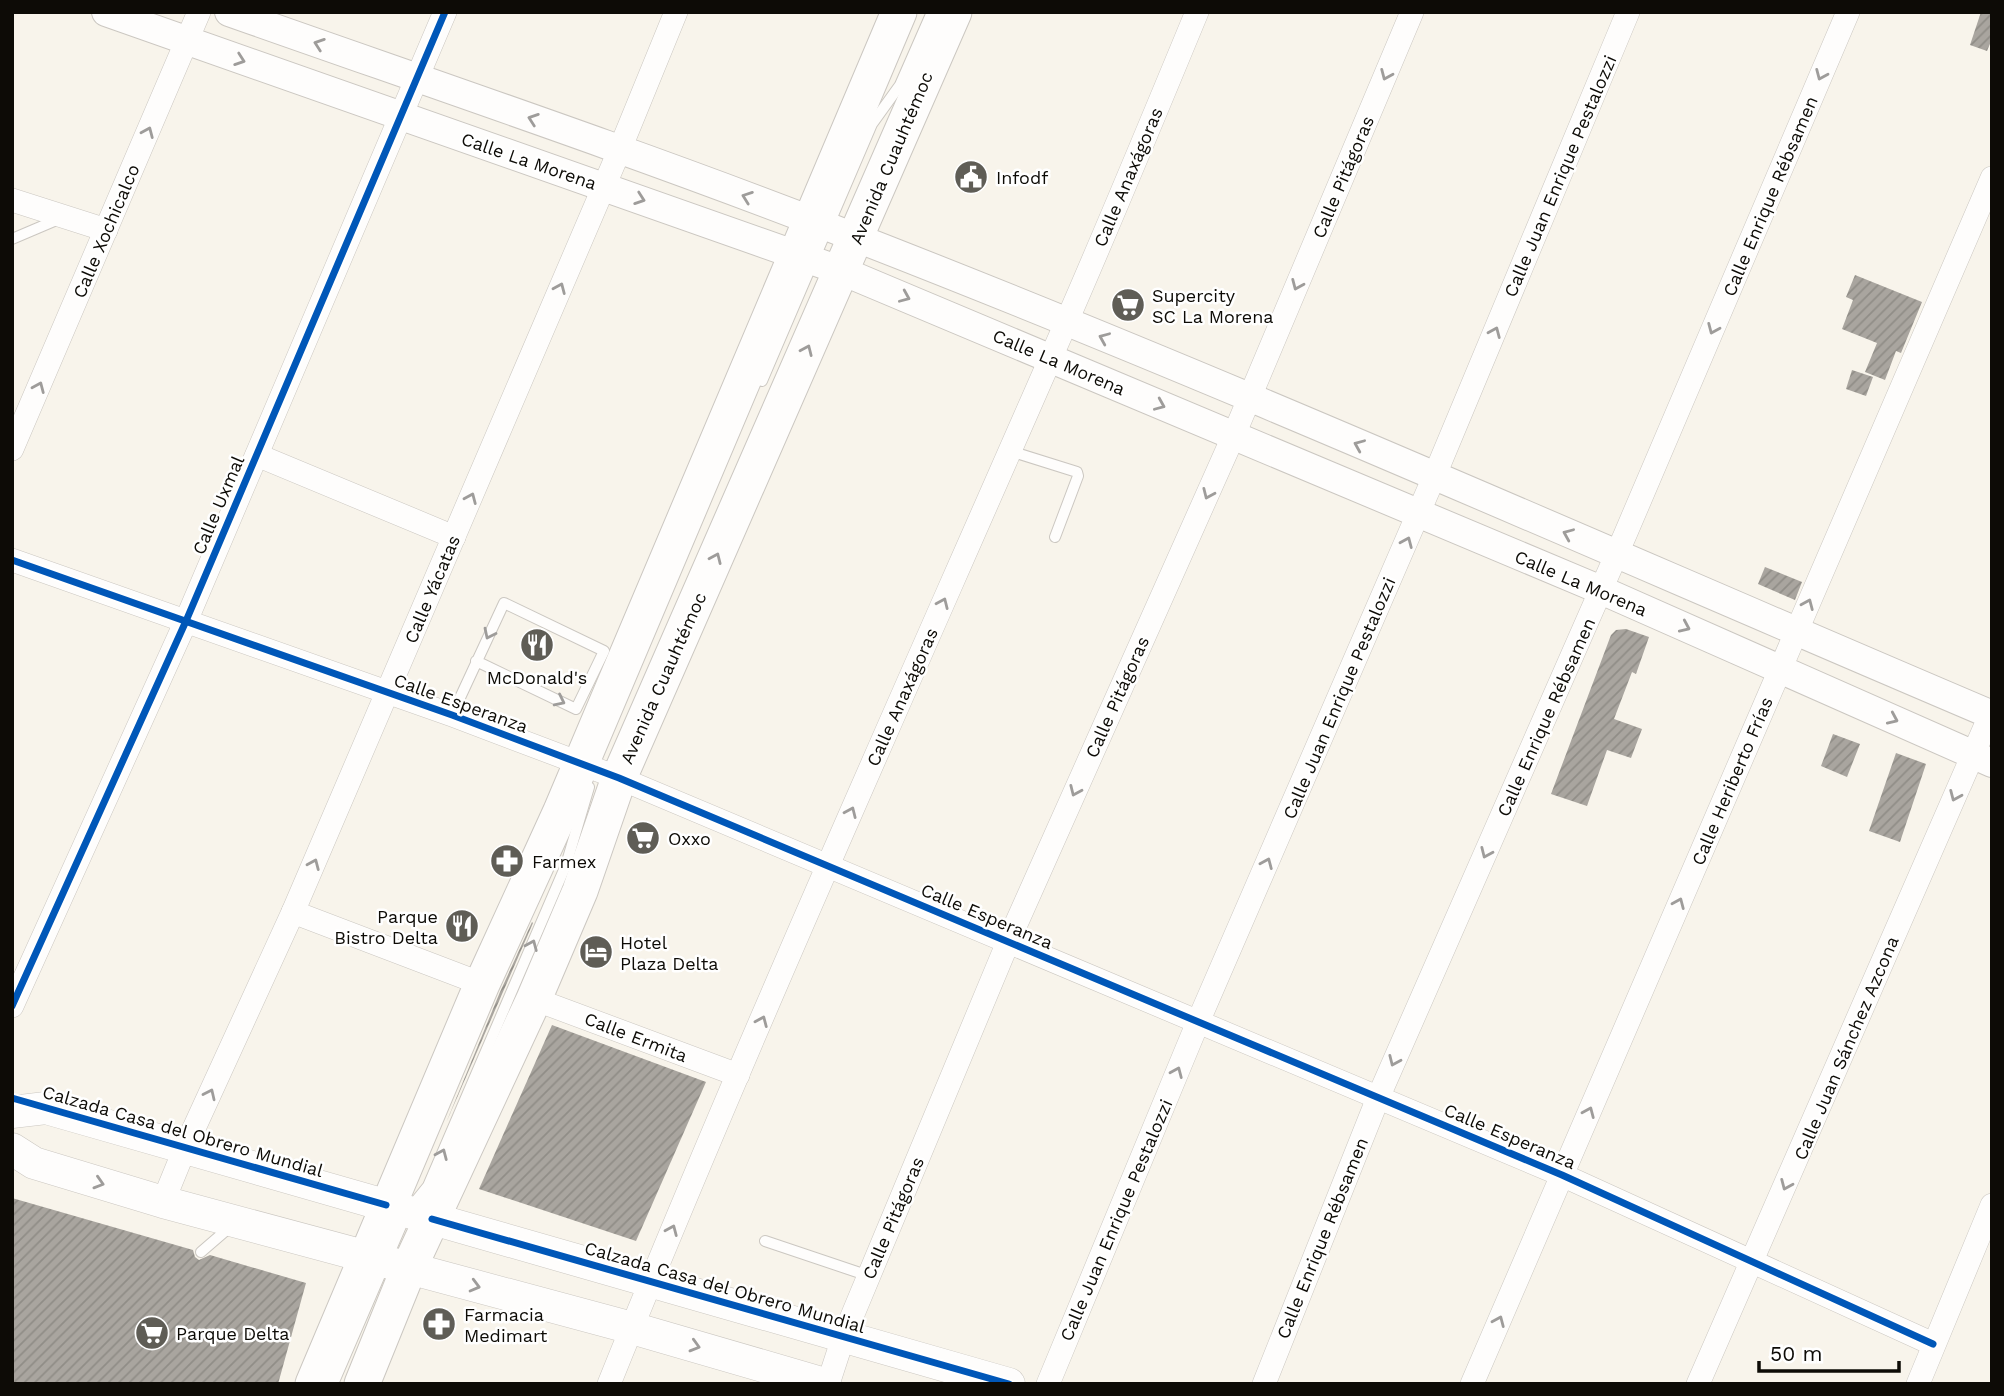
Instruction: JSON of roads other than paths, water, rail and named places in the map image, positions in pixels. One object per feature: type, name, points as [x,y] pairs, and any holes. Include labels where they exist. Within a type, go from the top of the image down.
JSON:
[{"type":"main road","name":"Avenida Cuauhtémoc","points":[[313,1384],[387,1262],[409,1212],[482,984],[598,766],[818,262],[832,228],[899,12]]},
{"type":"main road","name":"Avenida Cuauhtémoc","points":[[362,1384],[387,1262],[409,1212],[534,999],[580,891],[598,766],[832,228],[954,12]]},
{"type":"main road","name":"Calzada Casa del Obrero Mundial","points":[[12,1112],[46,1108],[1009,1384]]},
{"type":"main road","points":[[19,1157],[163,1202],[632,1328],[827,1384]]},
{"type":"street","name":"Calle La Morena","points":[[106,12],[818,262],[1601,590],[1982,759]]},
{"type":"street","name":"Calle Xochicalco","points":[[12,449],[200,12]]},
{"type":"street","points":[[229,12],[620,149],[832,228],[1250,398],[1796,633],[1991,713]]},
{"type":"street","name":"Calle Uxmal","points":[[12,1006],[186,621],[445,12]]},
{"type":"street","name":"Calle Yácatas","points":[[163,1202],[293,912],[604,187],[676,12]]},
{"type":"street","name":"Calle Anaxágoras","points":[[610,1384],[827,866],[1067,322],[1197,12]]},
{"type":"street","name":"Calle Pitágoras","points":[[827,1384],[843,1338],[1008,942],[1250,398],[1412,12]]},
{"type":"street","name":"Calle Juan Enrique Pestalozzi","points":[[1048,1384],[1198,1022],[1434,477],[1628,12]]},
{"type":"street","name":"Calle Enrique Rébsamen","points":[[1264,1384],[1378,1098],[1617,555],[1848,12]]},
{"type":"street","name":"Calle Heriberto Frías","points":[[1472,1384],[1992,178]]},
{"type":"street","points":[[12,200],[106,230]]},
{"type":"street","points":[[257,455],[454,537]]},
{"type":"street","name":"Calle Esperanza","points":[[12,560],[598,766],[827,866],[1562,1175],[1933,1344]]},
{"type":"street","name":"Calle Juan Sánchez Azcona","points":[[1698,1384],[1982,759],[1991,713]]},
{"type":"street","points":[[293,912],[482,984]]},
{"type":"street","name":"Calle Ermita","points":[[534,999],[738,1075]]},
{"type":"street","name":"Calzada Casa del Obrero Mundial","points":[[12,1098],[46,1108]]},
{"type":"street","points":[[1917,1384],[1992,1205]]},
{"type":"lane","name":"Avenida Cuauhtémoc","points":[[832,228],[872,124],[880,77],[908,12]]},
{"type":"lane","name":"Avenida Cuauhtémoc","points":[[872,124],[900,85],[932,12]]},
{"type":"lane","points":[[12,239],[65,217]]},
{"type":"lane","name":"Avenida Cuauhtémoc","points":[[758,390],[818,262]]},
{"type":"lane","points":[[1010,451],[1077,472],[1055,537]]},
{"type":"lane","points":[[452,715],[476,661],[504,603],[604,651],[576,709],[476,661]]},
{"type":"lane","name":"Avenida Cuauhtémoc","points":[[409,1212],[428,1186],[561,878],[598,766]]},
{"type":"lane","name":"Avenida Cuauhtémoc","points":[[409,1212],[407,1178],[547,857],[598,766]]},
{"type":"lane","points":[[201,1252],[235,1222]]},
{"type":"lane","points":[[765,1241],[869,1276]]},
{"type":"lane","name":"Avenida Cuauhtémoc","points":[[333,1384],[387,1262]]},
{"type":"place","name":"Infodf","points":[[971,177]]},
{"type":"place","name":"Supercity SC La Morena","points":[[1128,305]]},
{"type":"place","name":"McDonald's","points":[[537,645]]},
{"type":"place","name":"Oxxo","points":[[643,838]]},
{"type":"place","name":"Farmex","points":[[507,861]]},
{"type":"place","name":"Parque Bistro Delta","points":[[462,926]]},
{"type":"place","name":"Hotel Plaza Delta","points":[[596,952]]},
{"type":"place","name":"Farmacia Medimart","points":[[439,1324]]},
{"type":"place","name":"Parque Delta","points":[[152,1333]]}]
